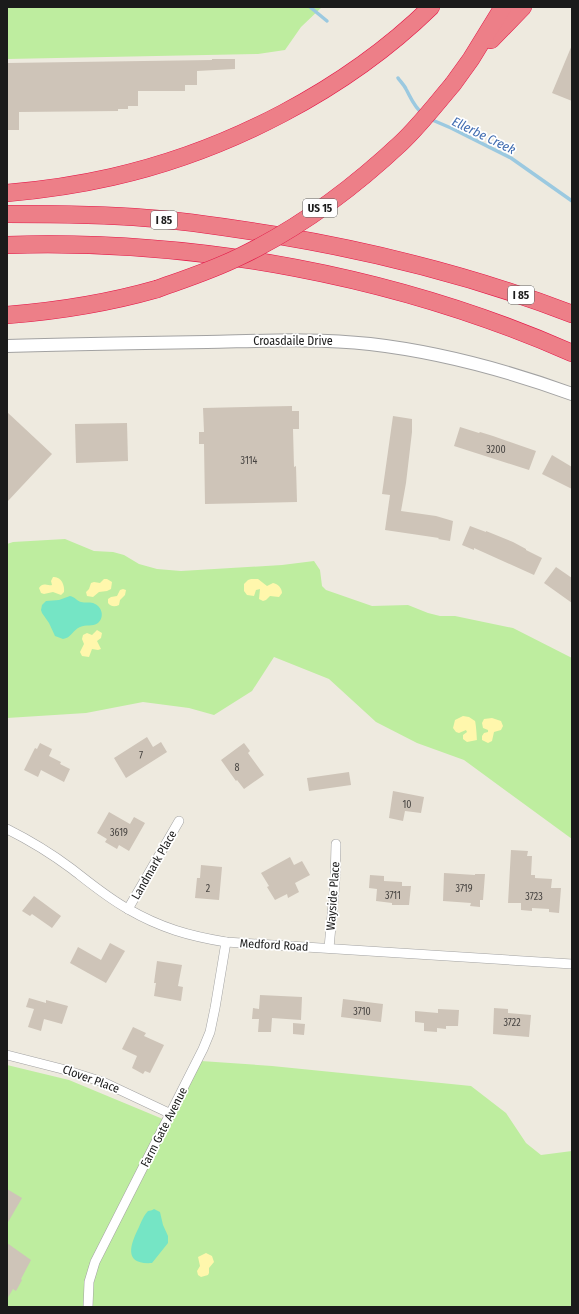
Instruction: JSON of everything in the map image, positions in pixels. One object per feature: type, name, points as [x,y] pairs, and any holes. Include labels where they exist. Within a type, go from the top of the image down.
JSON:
[{"type":"highway","points":[[7,193],[82,183],[141,170],[196,152],[243,132],[302,103],[331,86],[400,35],[431,7]]},
{"type":"highway","name":"US 15","points":[[7,314],[58,310],[101,303],[157,289],[201,274],[240,257],[275,238],[342,193],[401,142],[427,115],[453,84],[471,60],[503,7]]},
{"type":"highway","points":[[471,60],[523,7]]},
{"type":"highway","name":"I 85","points":[[7,214],[91,215],[145,218],[248,230],[320,242],[430,267],[506,290],[572,314]]},
{"type":"highway","points":[[7,245],[70,245],[140,248],[190,252],[268,263],[366,284],[460,311],[508,327],[572,353]]},
{"type":"street","name":"Croasdaile Drive","points":[[7,346],[283,340],[368,344],[424,352],[481,365],[511,373],[572,394]]},
{"type":"street","name":"Landmark Place","points":[[128,909],[179,821]]},
{"type":"street","name":"Medford Road","points":[[7,829],[70,868],[104,894],[128,909],[161,926],[182,933],[226,942],[572,964]]},
{"type":"street","name":"Wayside Place","points":[[329,948],[335,882],[336,844]]},
{"type":"street","name":"Farm Gate Avenue","points":[[88,1307],[89,1282],[95,1262],[194,1068],[210,1032],[216,1008],[226,942]]},
{"type":"street","name":"Clover Place","points":[[7,1055],[62,1069],[103,1082],[171,1114]]},
{"type":"green space","points":[[7,7],[322,7],[301,27],[285,50],[258,54],[7,59]]},
{"type":"green space","points":[[65,539],[94,551],[113,552],[124,555],[139,564],[157,569],[181,571],[282,565],[314,561],[320,570],[322,586],[326,590],[372,606],[408,605],[440,616],[455,616],[513,628],[572,658],[572,839],[464,760],[417,743],[376,722],[329,679],[274,657],[252,691],[214,715],[189,708],[143,702],[86,713],[7,718],[7,544],[13,542]]},
{"type":"green space","points":[[70,596],[81,602],[96,604],[102,612],[102,615],[98,623],[80,627],[68,637],[63,639],[55,636],[41,610],[42,605],[46,601],[59,600]]},
{"type":"green space","points":[[201,1061],[272,1066],[471,1086],[506,1113],[526,1143],[541,1155],[572,1151],[572,1307],[7,1307],[7,1065],[69,1080],[170,1122]]},
{"type":"green space","points":[[154,1209],[160,1212],[163,1225],[168,1236],[168,1243],[152,1263],[143,1263],[136,1261],[133,1257],[131,1252],[133,1240],[148,1211]]},
{"type":"sand","points":[[53,577],[60,579],[64,587],[64,592],[61,595],[53,592],[44,594],[41,593],[39,588],[40,586],[52,585],[51,581]]},
{"type":"sand","points":[[104,579],[112,582],[111,589],[99,592],[93,597],[87,596],[86,592],[91,583],[100,583]]},
{"type":"sand","points":[[251,579],[258,579],[267,586],[273,583],[278,585],[282,593],[279,597],[270,596],[263,601],[259,599],[260,589],[256,590],[254,596],[247,595],[244,591],[244,584]]},
{"type":"sand","points":[[120,590],[126,590],[125,595],[120,600],[119,605],[110,605],[108,603],[108,599],[117,596]]},
{"type":"sand","points":[[97,630],[102,633],[101,638],[97,641],[101,649],[92,649],[89,657],[82,656],[80,652],[84,644],[82,639],[83,635],[87,633],[92,635]]},
{"type":"sand","points":[[463,716],[469,717],[475,721],[477,740],[467,742],[463,739],[463,735],[467,732],[466,730],[459,733],[453,728],[455,720]]},
{"type":"sand","points":[[492,718],[501,721],[503,726],[501,730],[494,732],[492,741],[488,743],[482,740],[482,736],[484,733],[488,732],[488,730],[483,728],[482,723],[484,719]]},
{"type":"sand","points":[[206,1253],[212,1256],[214,1262],[209,1268],[208,1275],[201,1277],[198,1275],[197,1271],[200,1266],[198,1257]]},
{"type":"building","points":[[572,45],[572,101],[552,93]]},
{"type":"building","points":[[235,59],[235,69],[197,71],[197,85],[185,85],[185,91],[138,91],[138,106],[128,106],[128,109],[118,109],[118,111],[19,112],[19,130],[7,130],[7,63]]},
{"type":"building","points":[[292,406],[292,411],[299,411],[299,429],[293,429],[297,502],[205,504],[204,444],[199,444],[199,432],[204,432],[203,408]]},
{"type":"building","points":[[7,412],[52,454],[7,502]]},
{"type":"building","points":[[393,416],[412,419],[412,432],[406,483],[401,511],[436,516],[453,521],[450,541],[385,530],[390,495],[382,494]]},
{"type":"building","points":[[127,423],[128,461],[76,463],[75,424]]},
{"type":"building","points":[[460,427],[493,436],[536,451],[529,470],[454,446]]},
{"type":"building","points":[[552,455],[572,467],[572,489],[542,474]]},
{"type":"building","points":[[470,526],[513,542],[542,558],[534,575],[474,548],[474,550],[462,545]]},
{"type":"building","points":[[556,567],[572,578],[572,603],[544,583]]},
{"type":"building","points":[[147,737],[153,747],[161,742],[167,752],[126,778],[114,758]]},
{"type":"building","points":[[40,743],[52,749],[49,756],[61,762],[60,764],[70,769],[64,782],[41,770],[38,777],[24,770],[35,748],[37,749]]},
{"type":"building","points":[[244,743],[250,751],[248,753],[264,775],[244,789],[237,780],[236,781],[221,760]]},
{"type":"building","points":[[349,772],[351,785],[309,791],[307,778]]},
{"type":"building","points":[[393,791],[424,797],[421,813],[405,811],[403,821],[389,818]]},
{"type":"building","points":[[109,812],[130,824],[134,817],[145,823],[129,851],[119,845],[117,849],[105,842],[107,839],[97,833]]},
{"type":"building","points":[[511,850],[528,851],[527,856],[532,856],[531,875],[535,875],[535,878],[552,879],[551,888],[561,888],[559,913],[549,912],[549,909],[532,908],[532,911],[521,910],[521,903],[508,903]]},
{"type":"building","points":[[290,857],[294,865],[302,861],[310,875],[295,883],[299,892],[288,898],[287,894],[275,900],[261,873]]},
{"type":"building","points":[[201,865],[222,867],[219,900],[195,898],[197,878],[200,878]]},
{"type":"building","points":[[444,873],[475,875],[485,874],[483,900],[480,900],[480,907],[470,906],[471,903],[443,901]]},
{"type":"building","points":[[370,875],[384,876],[384,881],[402,882],[402,886],[411,886],[409,905],[392,905],[392,903],[376,901],[377,889],[369,888]]},
{"type":"building","points":[[34,896],[61,916],[52,928],[32,914],[30,916],[22,911]]},
{"type":"building","points":[[110,943],[125,951],[106,983],[70,963],[78,947],[101,960]]},
{"type":"building","points":[[157,961],[182,965],[178,986],[183,987],[181,1001],[154,996]]},
{"type":"building","points":[[260,995],[302,997],[301,1020],[272,1018],[271,1032],[258,1032],[259,1019],[252,1019],[253,1008],[259,1009]]},
{"type":"building","points":[[29,998],[46,1003],[46,1000],[68,1006],[62,1024],[44,1019],[41,1031],[28,1027],[34,1009],[26,1007]]},
{"type":"building","points":[[343,999],[383,1004],[381,1022],[341,1017]]},
{"type":"building","points":[[494,1008],[508,1009],[508,1013],[531,1015],[529,1037],[493,1034]]},
{"type":"building","points":[[438,1009],[459,1010],[458,1026],[446,1026],[446,1029],[437,1028],[437,1032],[424,1031],[424,1023],[415,1022],[415,1011],[438,1013]]},
{"type":"building","points":[[293,1023],[305,1024],[304,1035],[293,1034]]},
{"type":"building","points":[[133,1027],[146,1033],[144,1036],[164,1045],[150,1073],[145,1071],[143,1074],[132,1068],[137,1056],[122,1049]]},
{"type":"building","points":[[7,1189],[22,1198],[7,1224]]},
{"type":"building","points":[[7,1243],[31,1260],[16,1291],[13,1289],[7,1299]]},
{"type":"waterway","name":"Ellerbe Creek","points":[[310,7],[327,21]]},
{"type":"waterway","name":"Ellerbe Creek","points":[[398,78],[415,105],[423,114]]},
{"type":"waterway","name":"Ellerbe Creek","points":[[430,119],[511,158],[572,201]]}]
